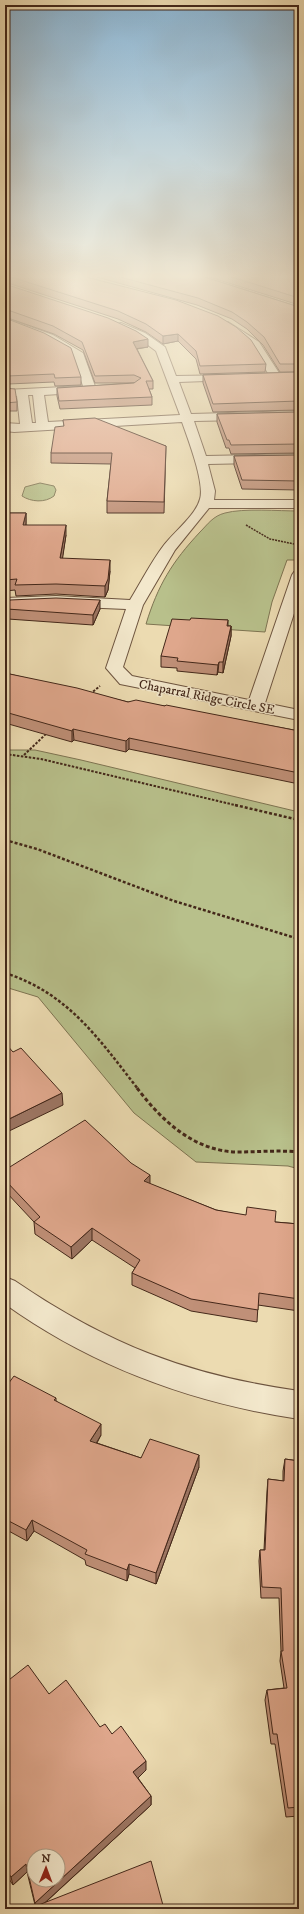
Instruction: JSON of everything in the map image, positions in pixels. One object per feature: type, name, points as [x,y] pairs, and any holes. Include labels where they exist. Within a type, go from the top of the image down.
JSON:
[{"type":"street","points":[[81,363],[90,389]]},
{"type":"street","name":"Chaparral Ridge Circle SE","points":[[166,363],[188,418],[201,460],[208,490],[205,504],[196,518],[169,548],[135,605],[114,668],[126,680],[299,715]]},
{"type":"street","points":[[267,363],[275,376]]},
{"type":"street","points":[[259,376],[287,376]]},
{"type":"street","points":[[172,379],[243,377]]},
{"type":"street","points":[[5,393],[105,388]]},
{"type":"street","points":[[38,391],[42,426]]},
{"type":"street","points":[[22,392],[12,428],[188,418],[299,415]]},
{"type":"street","points":[[201,460],[299,458]]},
{"type":"street","points":[[205,504],[299,504]]},
{"type":"street","points":[[255,706],[299,575]]},
{"type":"street","points":[[5,603],[62,601],[135,605]]},
{"type":"street","points":[[5,1289],[52,1322],[122,1357],[210,1387],[240,1395],[299,1405]]},
{"type":"path","points":[[89,696],[100,686],[126,680]]},
{"type":"path","points":[[23,755],[50,730]]},
{"type":"path","points":[[5,754],[23,755],[299,820]]},
{"type":"path","points":[[5,840],[37,849],[174,901],[299,939]]},
{"type":"path","points":[[5,973],[38,985],[58,999],[111,1054],[157,1113],[168,1124],[190,1140],[206,1147],[228,1152],[299,1152]]},
{"type":"green space","points":[[40,483],[54,486],[56,490],[54,496],[46,500],[38,501],[30,500],[22,496],[25,487]]},
{"type":"green space","points":[[233,511],[299,511],[299,560],[287,560],[272,602],[265,632],[146,624],[161,586],[174,564],[190,543],[214,518],[221,514]]},
{"type":"green space","points":[[5,750],[35,750],[299,812],[299,1169],[288,1166],[196,1162],[134,1113],[38,997],[5,987]]},
{"type":"building","points":[[5,363],[76,363],[81,377],[55,378],[54,374],[7,376],[8,380],[5,381]]},
{"type":"building","points":[[90,363],[144,363],[153,381],[146,381],[152,397],[59,401],[57,388],[134,383],[141,378],[134,375],[95,376]]},
{"type":"building","points":[[199,363],[266,364],[200,366]]},
{"type":"building","points":[[280,363],[299,363],[299,364]]},
{"type":"building","points":[[299,372],[299,401],[213,404],[203,375]]},
{"type":"building","points":[[5,388],[15,389],[17,402],[5,403]]},
{"type":"building","points":[[299,412],[299,444],[231,445],[229,440],[227,440],[217,414]]},
{"type":"building","points":[[95,418],[166,446],[164,502],[107,501],[112,453],[51,453],[55,427],[64,426],[63,420]]},
{"type":"building","points":[[299,455],[299,481],[242,480],[234,456]]},
{"type":"building","points":[[5,513],[26,513],[23,525],[66,525],[60,558],[110,560],[108,579],[105,586],[56,584],[15,585],[17,579],[5,580]]},
{"type":"building","points":[[56,598],[100,600],[93,615],[7,609],[10,600]]},
{"type":"building","points":[[191,618],[228,620],[227,626],[231,626],[223,662],[219,662],[218,665],[177,661],[178,658],[161,656],[172,619],[190,620]]},
{"type":"building","points":[[5,673],[77,688],[128,702],[136,700],[166,705],[299,731],[299,773],[129,738],[126,741],[73,729],[72,731],[5,712]]},
{"type":"building","points":[[5,1043],[13,1052],[21,1048],[62,1093],[5,1121]]},
{"type":"building","points":[[85,1120],[131,1163],[150,1175],[144,1181],[216,1210],[246,1215],[247,1207],[276,1211],[275,1222],[299,1224],[299,1299],[259,1293],[258,1310],[191,1299],[132,1273],[140,1260],[92,1228],[71,1247],[34,1222],[40,1217],[5,1180],[5,1170]]},
{"type":"building","points":[[14,1376],[56,1398],[54,1400],[101,1424],[90,1441],[141,1458],[150,1439],[199,1455],[156,1573],[129,1564],[127,1570],[85,1554],[87,1550],[32,1520],[26,1530],[5,1519],[5,1388]]},
{"type":"building","points":[[285,1459],[299,1461],[299,1807],[288,1808],[277,1734],[273,1734],[267,1690],[287,1688],[281,1651],[283,1651],[281,1588],[262,1587],[260,1550],[265,1550],[268,1479],[284,1481]]},
{"type":"building","points":[[28,1665],[49,1694],[66,1680],[100,1727],[105,1724],[112,1734],[121,1726],[146,1761],[133,1772],[151,1796],[66,1874],[66,1848],[26,1848],[26,1864],[11,1877],[5,1868],[5,1683]]},
{"type":"building","points":[[151,1861],[164,1909],[36,1909],[36,1906]]},
{"type":"building","points":[[32,1888],[51,1888],[35,1903]]}]
